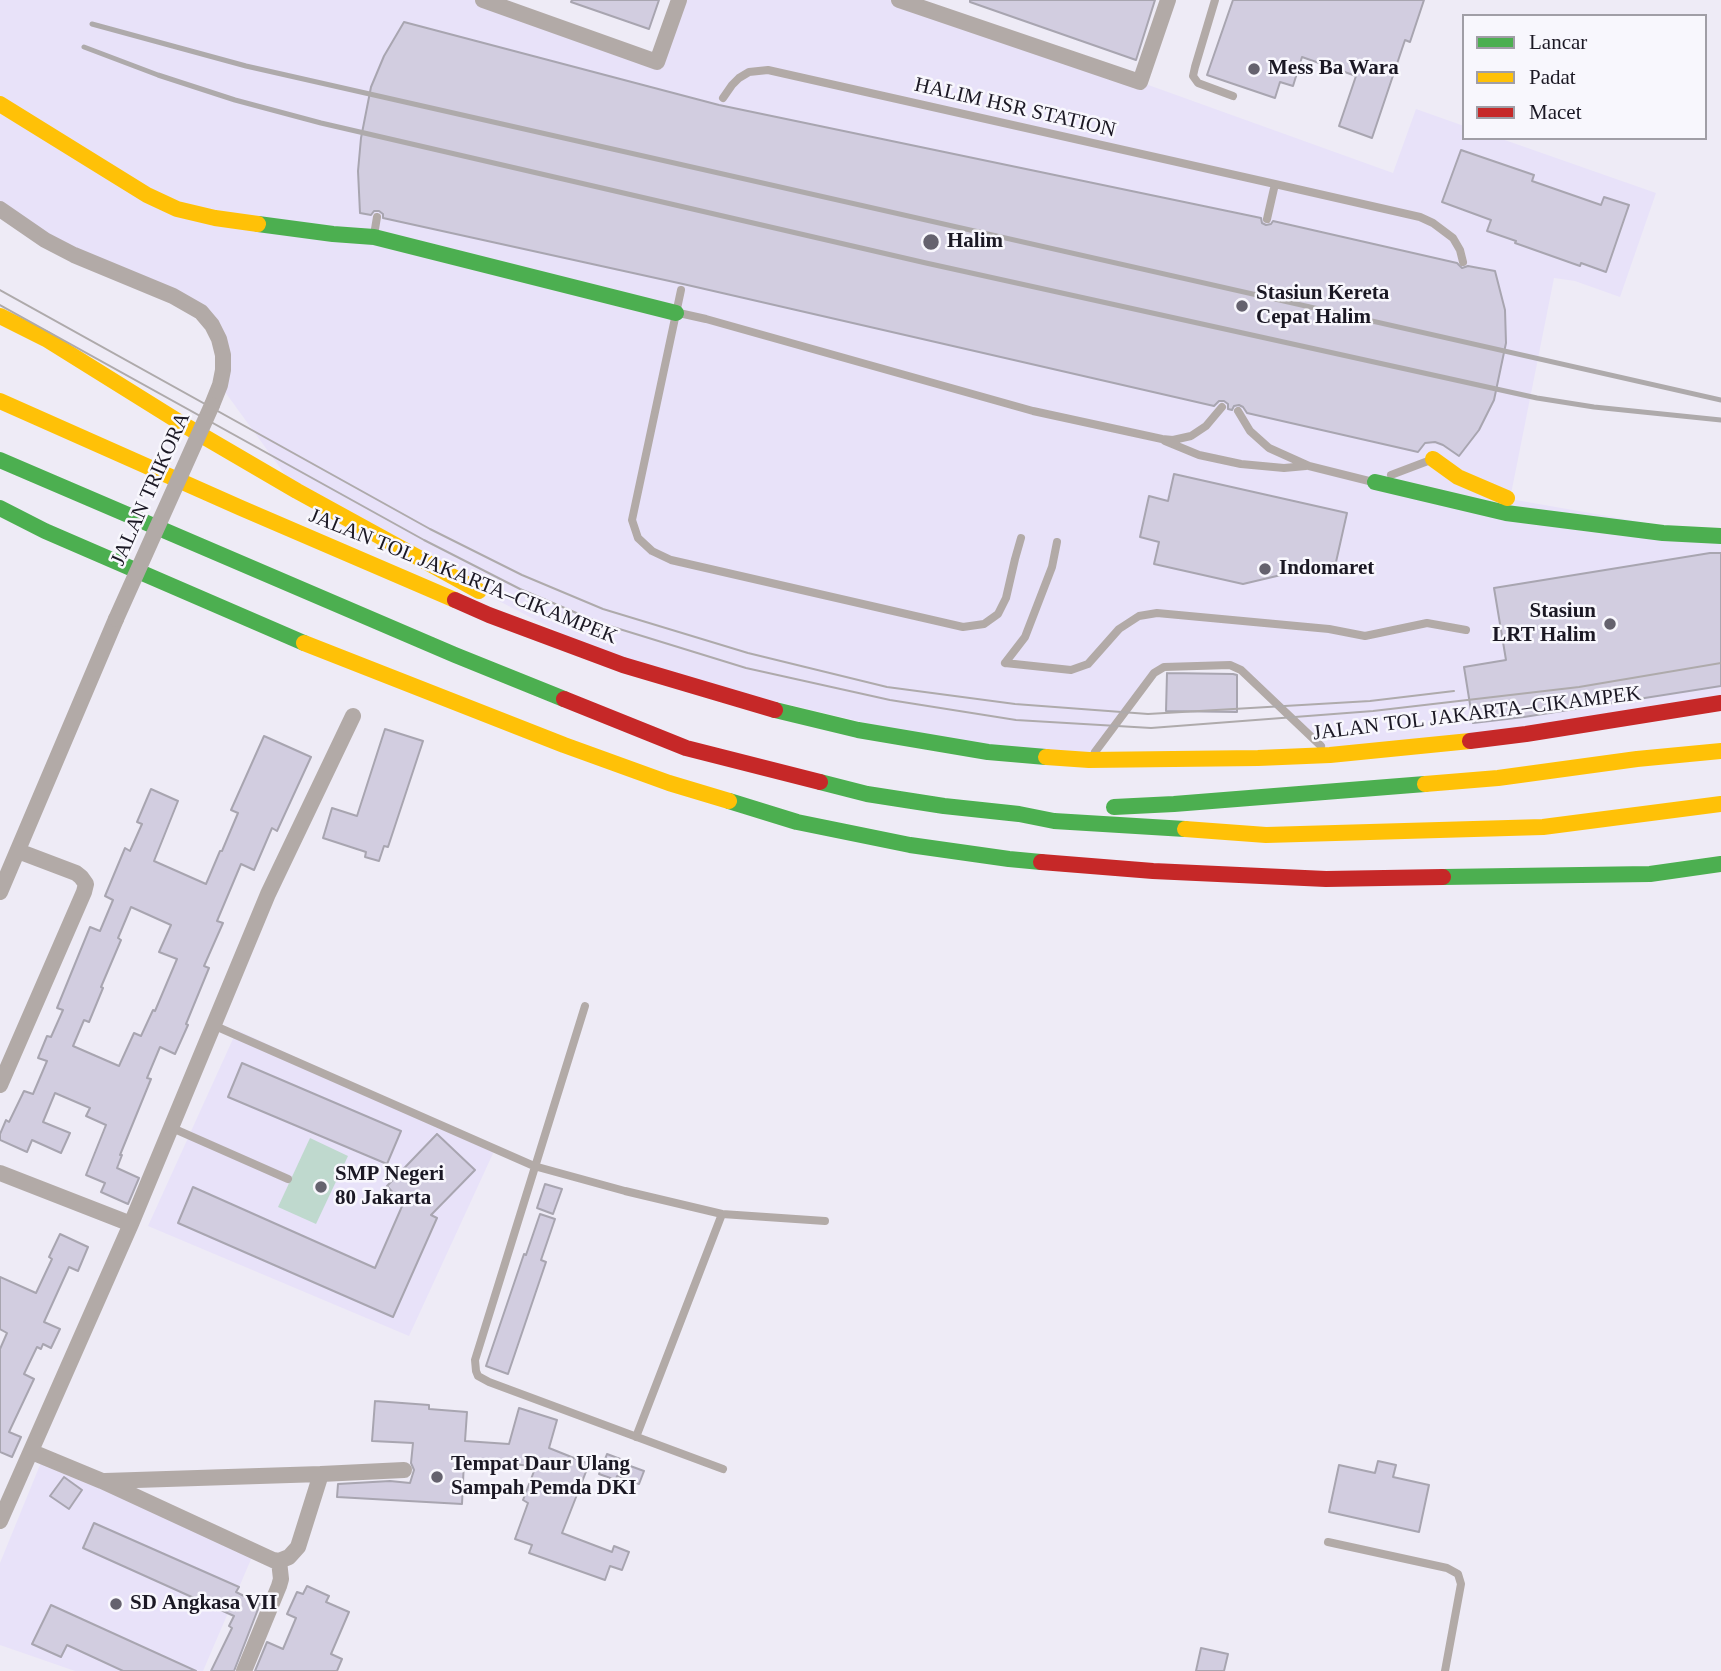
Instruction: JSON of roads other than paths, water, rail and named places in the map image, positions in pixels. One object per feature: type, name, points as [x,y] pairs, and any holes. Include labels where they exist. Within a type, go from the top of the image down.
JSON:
[{"type":"main road","points":[[0,104],[143,201]]},
{"type":"main road","points":[[0,120],[143,201],[215,218],[374,237],[676,313]]},
{"type":"main road","points":[[0,316],[47,339],[184,425],[402,551],[623,664]]},
{"type":"main road","name":"JALAN TOL JAKARTA–CIKAMPEK","points":[[0,401],[489,615],[623,664],[761,707],[858,730],[988,752],[1089,760],[1329,755],[1526,734],[1721,703]]},
{"type":"main road","points":[[1434,457],[1458,477],[1476,486],[1510,499],[1536,501]]},
{"type":"main road","points":[[0,460],[455,655],[686,748],[867,794],[1054,821],[1266,835],[1543,827],[1721,804]]},
{"type":"main road","points":[[1375,482],[1506,513],[1663,533],[1721,536]]},
{"type":"main road","points":[[0,508],[45,531],[301,642],[564,745],[669,783],[797,822],[910,845],[1009,859],[1153,872],[1326,878],[1650,874],[1721,864]]},
{"type":"main road","points":[[1019,814],[1054,809],[1174,804],[1471,780],[1721,751]]},
{"type":"street","points":[[483,0],[657,62],[679,0]]},
{"type":"street","points":[[899,0],[1140,82],[1168,0]]},
{"type":"street","name":"JALAN TRIKORA","points":[[0,209],[45,240],[74,255],[173,296],[201,312],[212,325],[223,355],[220,385],[212,405],[116,619],[0,892]]},
{"type":"street","points":[[0,1521],[131,1224],[268,894],[353,716]]},
{"type":"street","points":[[2,1075],[86,884],[76,873],[18,851]]},
{"type":"street","points":[[0,1173],[131,1224]]},
{"type":"street","points":[[32,1452],[279,1561],[289,1557],[298,1547],[321,1474]]},
{"type":"street","points":[[102,1481],[404,1470]]},
{"type":"street","points":[[244,1671],[281,1583],[279,1561]]},
{"type":"lane","points":[[1215,0],[1193,76],[1198,83],[1233,96]]},
{"type":"lane","name":"HALIM HSR STATION","points":[[723,98],[732,85],[749,72],[768,70],[1427,220],[1453,238],[1464,262]]},
{"type":"lane","points":[[1267,219],[1275,184]]},
{"type":"lane","points":[[374,237],[377,217]]},
{"type":"lane","points":[[681,290],[632,520],[638,538],[652,551],[671,560],[963,627],[984,624],[998,614],[1006,598],[1021,538]]},
{"type":"lane","points":[[676,313],[706,319],[1033,411],[1162,439],[1173,440],[1191,436],[1206,426],[1222,407]]},
{"type":"lane","points":[[1238,411],[1250,431],[1269,448],[1309,466],[1375,482],[1434,457]]},
{"type":"lane","points":[[1162,439],[1199,455],[1241,464],[1284,468],[1309,466]]},
{"type":"lane","points":[[1057,542],[1052,567],[1025,637],[1005,663],[1071,670],[1088,664],[1119,629],[1139,616],[1157,613],[1329,629],[1365,636],[1427,623],[1466,631]]},
{"type":"lane","points":[[1089,760],[1154,673],[1164,667],[1230,665],[1241,670],[1329,755]]},
{"type":"lane","points":[[585,1006],[475,1360],[476,1371],[478,1376],[489,1382],[723,1469]]},
{"type":"lane","points":[[213,1025],[534,1166],[722,1214],[825,1222]]},
{"type":"lane","points":[[170,1127],[288,1180]]},
{"type":"lane","points":[[636,1437],[722,1214]]},
{"type":"lane","points":[[1328,1542],[1447,1568],[1458,1574],[1461,1584],[1446,1671]]},
{"type":"tram line","points":[[0,290],[430,529],[522,575],[603,609],[748,653],[887,687],[1015,704],[1148,714],[1370,701],[1454,691]]},
{"type":"tram line","points":[[0,305],[424,540],[520,589],[600,623],[746,668],[890,700],[1016,720],[1151,728],[1373,711],[1579,687],[1721,663]]},
{"type":"railway","points":[[92,24],[246,66],[1721,400]]},
{"type":"railway","points":[[84,47],[235,100],[321,123],[926,263],[1537,398],[1594,407],[1721,420]]},
{"type":"place","name":"Mess Ba Wara","points":[[1254,69]]},
{"type":"place","name":"Halim","points":[[931,242]]},
{"type":"place","name":"Stasiun Kereta Cepat Halim","points":[[1242,306]]},
{"type":"place","name":"Indomaret","points":[[1265,569]]},
{"type":"place","name":"Stasiun LRT Halim","points":[[1610,624]]},
{"type":"place","name":"SMP Negeri 80 Jakarta","points":[[321,1187]]},
{"type":"place","name":"Tempat Daur Ulang Sampah Pemda DKI","points":[[437,1477]]},
{"type":"place","name":"SD Angkasa VII","points":[[116,1604]]}]
